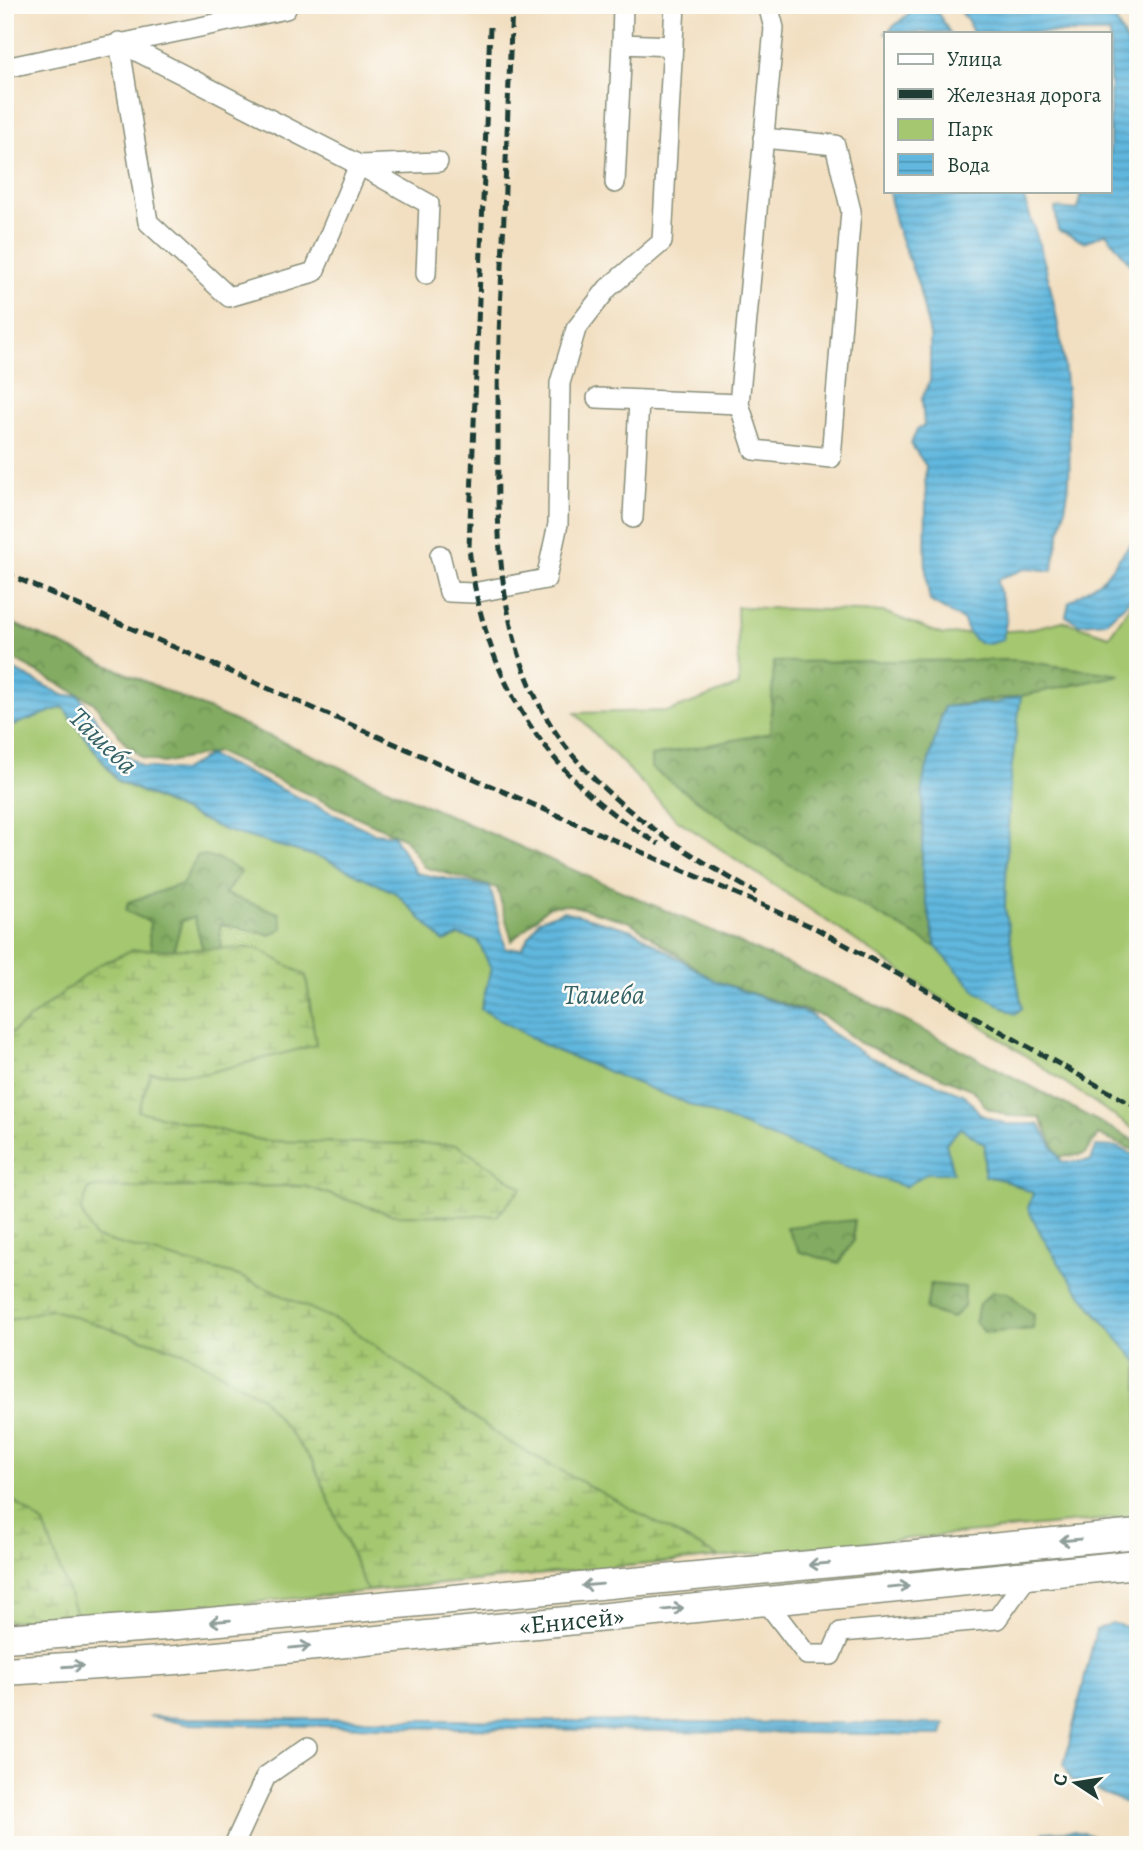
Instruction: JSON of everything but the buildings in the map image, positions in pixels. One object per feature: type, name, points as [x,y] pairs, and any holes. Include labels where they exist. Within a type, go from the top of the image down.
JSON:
[{"type":"highway","name":"«Енисей»","points":[[5,1638],[178,1625],[1138,1534]]},
{"type":"highway","name":"«Енисей»","points":[[5,1671],[176,1660],[1138,1564]]},
{"type":"lane","points":[[615,183],[623,5]]},
{"type":"lane","points":[[440,555],[449,592],[473,593],[545,579],[558,523],[560,383],[576,330],[608,288],[662,242],[676,5]]},
{"type":"lane","points":[[763,138],[835,145],[851,211],[831,458],[754,450],[739,404],[763,138],[774,28],[768,5]]},
{"type":"lane","points":[[5,68],[286,9]]},
{"type":"lane","points":[[119,42],[359,165],[429,204],[426,274]]},
{"type":"lane","points":[[119,42],[148,222],[229,297],[314,272],[359,165]]},
{"type":"lane","points":[[622,44],[673,46]]},
{"type":"lane","points":[[359,165],[438,162]]},
{"type":"lane","points":[[597,398],[739,404]]},
{"type":"lane","points":[[634,518],[639,400]]},
{"type":"lane","points":[[765,1600],[807,1655],[831,1655],[841,1632],[997,1619],[1029,1574]]},
{"type":"lane","points":[[234,1845],[266,1776],[308,1747]]},
{"type":"green space","points":[[1138,595],[1138,1132],[675,818],[575,713],[670,711],[739,685],[737,607],[884,612],[943,635],[1025,630],[1063,621],[1109,636]]},
{"type":"green space","points":[[5,620],[842,988],[1138,1142],[1138,1152],[1098,1135],[1085,1154],[1059,1157],[1040,1117],[1008,1116],[987,1108],[973,1090],[860,1043],[825,1017],[715,981],[630,922],[570,905],[549,906],[512,941],[497,888],[424,867],[405,839],[217,752],[163,763],[143,758],[126,744],[93,702],[5,655]]},
{"type":"green space","points":[[1015,660],[1121,675],[1021,696],[944,707],[923,782],[922,881],[936,947],[788,864],[651,768],[651,756],[770,733],[774,662]]},
{"type":"green space","points":[[63,707],[117,781],[224,830],[325,859],[396,893],[444,942],[459,935],[478,940],[491,968],[481,1009],[552,1049],[836,1163],[946,1143],[961,1127],[985,1144],[984,1176],[1004,1180],[1033,1193],[1091,1308],[1138,1362],[1138,1482],[1131,1517],[177,1610],[5,1622],[5,728]]},
{"type":"green space","points":[[198,855],[217,858],[241,872],[225,894],[279,913],[283,928],[270,935],[220,924],[221,954],[207,965],[194,917],[182,921],[167,972],[155,967],[149,937],[150,922],[126,911],[128,902],[182,884]]},
{"type":"green space","points":[[257,948],[306,976],[316,1045],[203,1074],[151,1073],[138,1111],[265,1141],[457,1145],[522,1188],[497,1216],[394,1215],[304,1186],[89,1188],[81,1211],[94,1237],[239,1276],[345,1324],[505,1440],[719,1557],[367,1591],[313,1462],[262,1398],[188,1354],[50,1309],[5,1321],[5,1038],[98,965],[133,950]]},
{"type":"green space","points":[[854,1220],[854,1240],[839,1263],[800,1252],[786,1227]]},
{"type":"green space","points":[[930,1284],[965,1287],[964,1307],[952,1318],[926,1310]]},
{"type":"green space","points":[[992,1292],[1008,1293],[1034,1315],[1033,1329],[985,1333],[975,1322],[979,1304]]},
{"type":"green space","points":[[5,1494],[44,1524],[77,1617],[5,1622]]},
{"type":"water","points":[[913,5],[933,5],[949,32],[887,32],[907,15]]},
{"type":"water","points":[[955,5],[1108,5],[1138,65],[1138,274],[1106,233],[1085,242],[1058,230],[1055,208],[1078,210],[1081,192],[1112,192],[1112,32],[973,32],[967,19]]},
{"type":"water","points":[[889,192],[1021,192],[1053,297],[1068,408],[1070,445],[1066,503],[1052,571],[1028,568],[1000,578],[997,582],[1007,616],[1003,639],[990,644],[974,639],[964,621],[930,601],[926,563],[926,466],[911,444],[917,429],[924,426],[922,398],[930,381],[930,335],[918,284],[895,223]]},
{"type":"water","points":[[1138,534],[1138,592],[1106,622],[1079,624],[1066,616],[1069,602],[1104,578]]},
{"type":"water","name":"Ташеба","points":[[5,665],[65,696],[78,695],[118,749],[143,767],[182,771],[209,755],[374,833],[393,835],[416,873],[490,887],[506,949],[522,948],[539,920],[564,911],[632,930],[715,981],[811,1015],[829,1031],[867,1056],[965,1095],[981,1115],[1007,1124],[1039,1124],[1062,1162],[1091,1161],[1096,1146],[1117,1147],[1138,1157],[1138,1362],[1092,1307],[1050,1250],[1028,1208],[1033,1193],[1004,1180],[984,1176],[985,1145],[961,1128],[946,1143],[953,1173],[927,1173],[905,1187],[836,1163],[552,1049],[481,1009],[491,969],[478,940],[459,935],[444,942],[396,893],[325,859],[224,830],[117,780],[63,707],[5,728]]},
{"type":"water","points":[[1021,696],[1010,781],[1005,907],[1022,1008],[1015,1014],[977,992],[936,947],[922,881],[923,782],[944,707],[996,703]]},
{"type":"water","points":[[1111,1623],[1138,1630],[1138,1808],[1071,1780],[1064,1765],[1096,1630]]},
{"type":"water","points":[[149,1716],[945,1724],[942,1735],[185,1724]]},
{"type":"water","points":[[1074,1831],[1131,1845],[1037,1845],[1043,1832]]},
{"type":"railway","points":[[512,5],[499,330],[498,515],[503,580],[516,643],[540,706],[581,765],[607,791],[664,836],[756,893]]},
{"type":"railway","points":[[490,27],[469,547],[476,594],[488,639],[505,681],[526,720],[553,756],[583,789],[619,818],[659,844]]},
{"type":"railway","points":[[5,573],[817,929],[1138,1108]]}]
